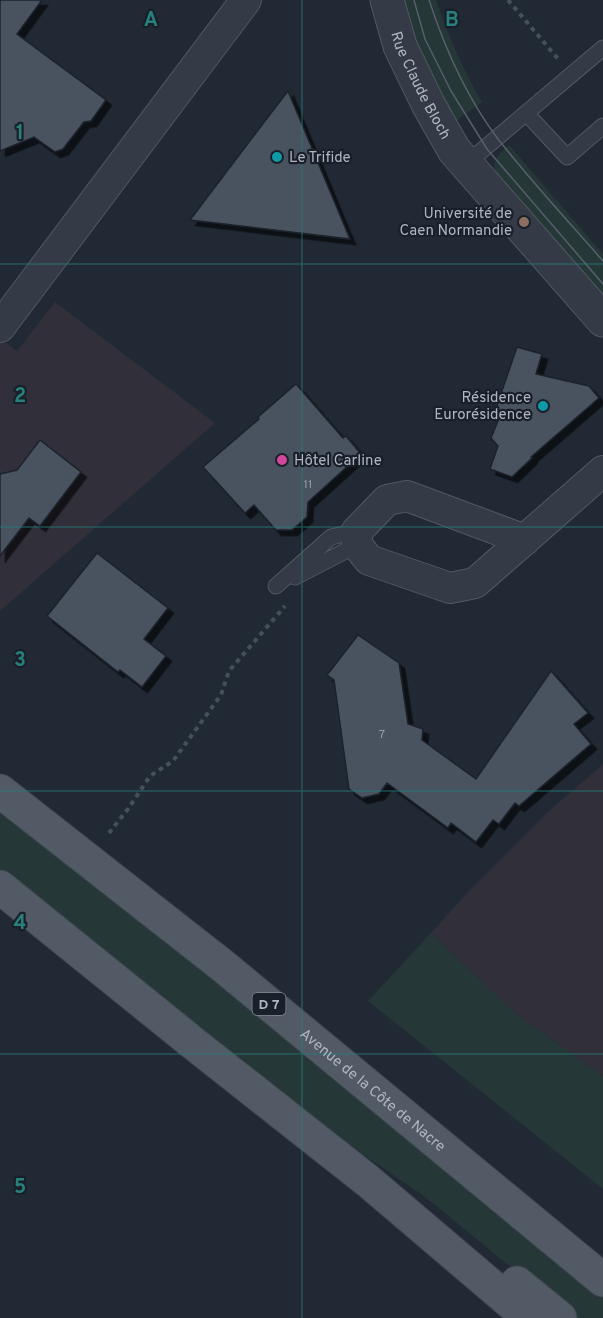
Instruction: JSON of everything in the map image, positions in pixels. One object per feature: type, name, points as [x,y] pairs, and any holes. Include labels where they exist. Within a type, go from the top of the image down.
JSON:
[{"type":"main road","name":"Avenue de la Côte de Nacre","points":[[0,791],[223,966],[603,1280]]},
{"type":"main road","points":[[0,887],[183,1036],[368,1181],[529,1318]]},
{"type":"main road","points":[[368,1181],[439,1217],[560,1318]]},
{"type":"street","points":[[0,327],[246,0]]},
{"type":"street","name":"Rue Claude Bloch","points":[[387,0],[400,46],[454,150],[603,321]]},
{"type":"street","points":[[525,540],[407,496],[387,500],[357,538],[369,560],[450,588],[475,583],[525,540],[603,471]]},
{"type":"lane","points":[[466,164],[603,48]]},
{"type":"lane","points":[[526,113],[567,157],[603,126]]},
{"type":"lane","points":[[331,537],[357,538],[276,586],[331,537]]},
{"type":"path","points":[[508,0],[571,75]]},
{"type":"path","points":[[109,833],[150,776],[173,761],[221,695],[229,671],[290,601]]},
{"type":"shaded area","points":[[400,0],[436,0],[456,52],[482,102],[453,123],[431,84]]},
{"type":"shaded area","points":[[509,145],[603,254],[603,302],[495,176],[497,158]]},
{"type":"shaded area","points":[[55,302],[215,423],[0,611],[0,338],[17,351]]},
{"type":"shaded area","points":[[603,764],[603,1076],[515,1013],[431,933],[467,893],[550,810]]},
{"type":"shaded area","points":[[0,807],[153,927],[603,1298],[603,1318],[573,1318],[424,1196],[342,1140],[0,869]]},
{"type":"shaded area","points":[[431,933],[515,1013],[603,1076],[603,1189],[368,1001]]},
{"type":"building","points":[[0,0],[42,0],[17,34],[106,100],[91,121],[84,122],[63,149],[55,152],[34,137],[0,151]]},
{"type":"building","name":"Le Trifide","points":[[288,91],[350,239],[190,220],[268,117]]},
{"type":"building","name":"Résidence Eurorésidence","points":[[517,347],[542,354],[536,374],[589,386],[599,398],[531,457],[512,477],[490,469],[498,446],[491,438],[500,416],[494,414]]},
{"type":"building","name":"Hôtel Carline","points":[[296,384],[343,438],[346,436],[361,454],[308,502],[307,517],[292,530],[276,530],[254,505],[245,513],[203,467]]},
{"type":"building","points":[[40,440],[81,472],[40,526],[29,518],[0,556],[0,474],[17,470]]},
{"type":"building","points":[[97,553],[168,608],[144,639],[166,656],[142,687],[120,670],[118,672],[47,616]]},
{"type":"building","points":[[358,635],[399,663],[408,724],[423,729],[422,740],[476,779],[551,671],[588,713],[574,724],[591,744],[519,806],[515,803],[499,824],[493,820],[476,842],[451,823],[448,828],[387,783],[379,794],[362,798],[349,789],[334,680],[327,675]]},
{"type":"tram line","points":[[414,0],[425,39],[451,91],[487,149],[603,284]]},
{"type":"tram line","points":[[429,0],[442,37],[476,107],[523,170],[603,261]]},
{"type":"place","name":"Le Trifide","points":[[277,157]]},
{"type":"place","name":"Université de Caen Normandie","points":[[524,222]]},
{"type":"place","name":"Résidence Eurorésidence","points":[[543,406]]},
{"type":"place","name":"Hôtel Carline","points":[[282,460]]}]
